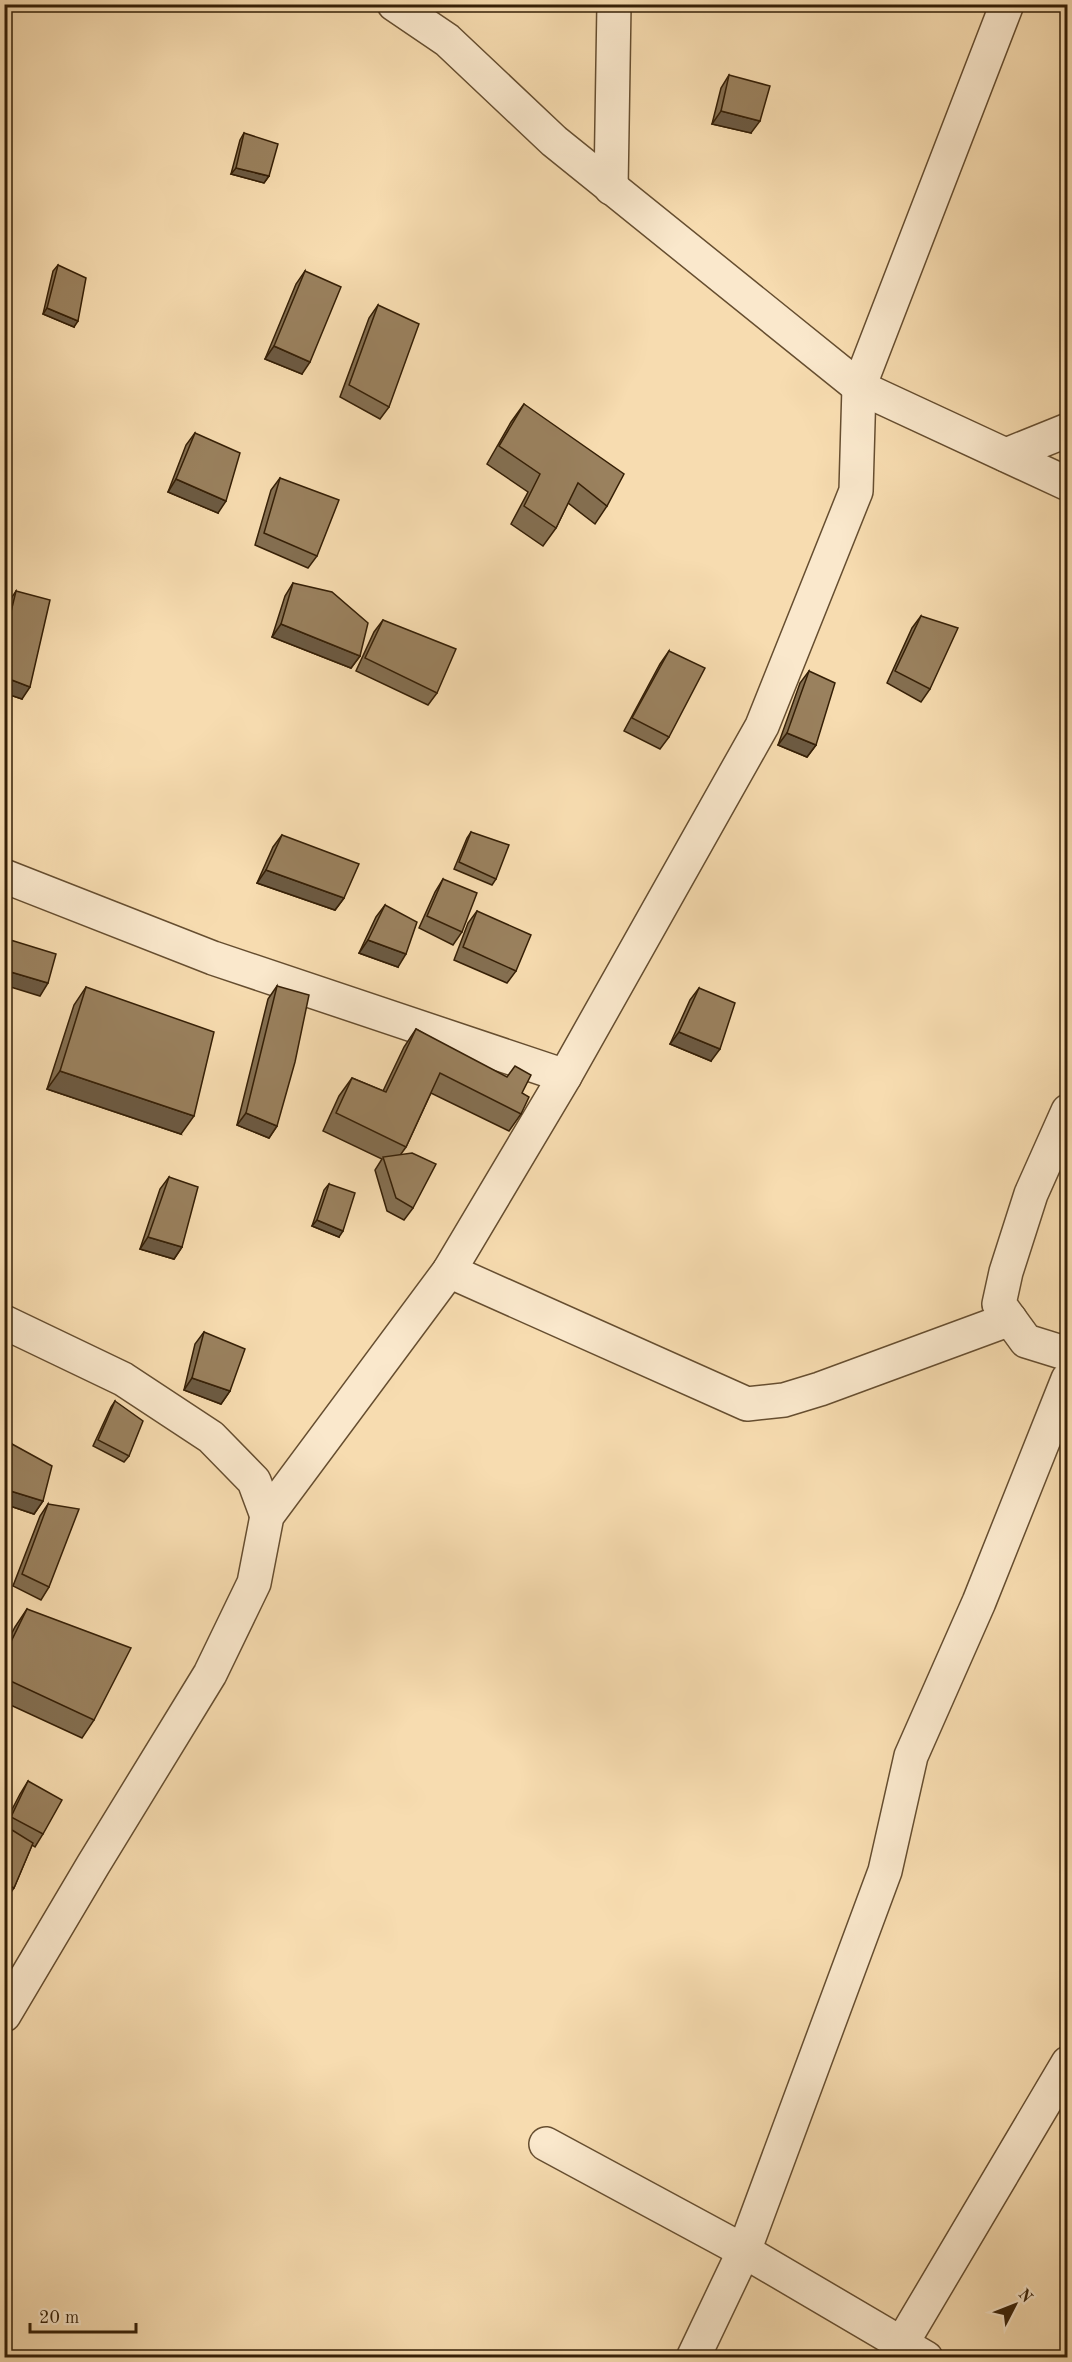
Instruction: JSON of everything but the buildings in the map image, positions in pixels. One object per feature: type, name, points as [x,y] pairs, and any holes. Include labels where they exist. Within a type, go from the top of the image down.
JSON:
[{"type":"street","points":[[394,4],[447,39],[554,141],[859,387],[1068,484]]},
{"type":"street","points":[[611,188],[614,4]]},
{"type":"street","points":[[4,2015],[210,1674],[254,1583],[267,1516],[449,1271],[565,1076],[762,726],[856,490],[859,387],[1007,4]]},
{"type":"street","points":[[1006,455],[1068,430]]},
{"type":"street","points":[[4,876],[213,958],[565,1076]]},
{"type":"street","points":[[1068,1111],[1031,1194],[1006,1272],[999,1304],[1026,1341],[1068,1354]]},
{"type":"street","points":[[449,1271],[747,1404],[784,1400],[811,1392],[1010,1319]]},
{"type":"street","points":[[4,1322],[123,1380],[211,1437],[254,1481],[267,1516]]},
{"type":"street","points":[[693,2358],[744,2251],[885,1871],[911,1756],[979,1602],[1068,1379]]},
{"type":"street","points":[[546,2144],[744,2251],[914,2350],[1067,2066]]}]
